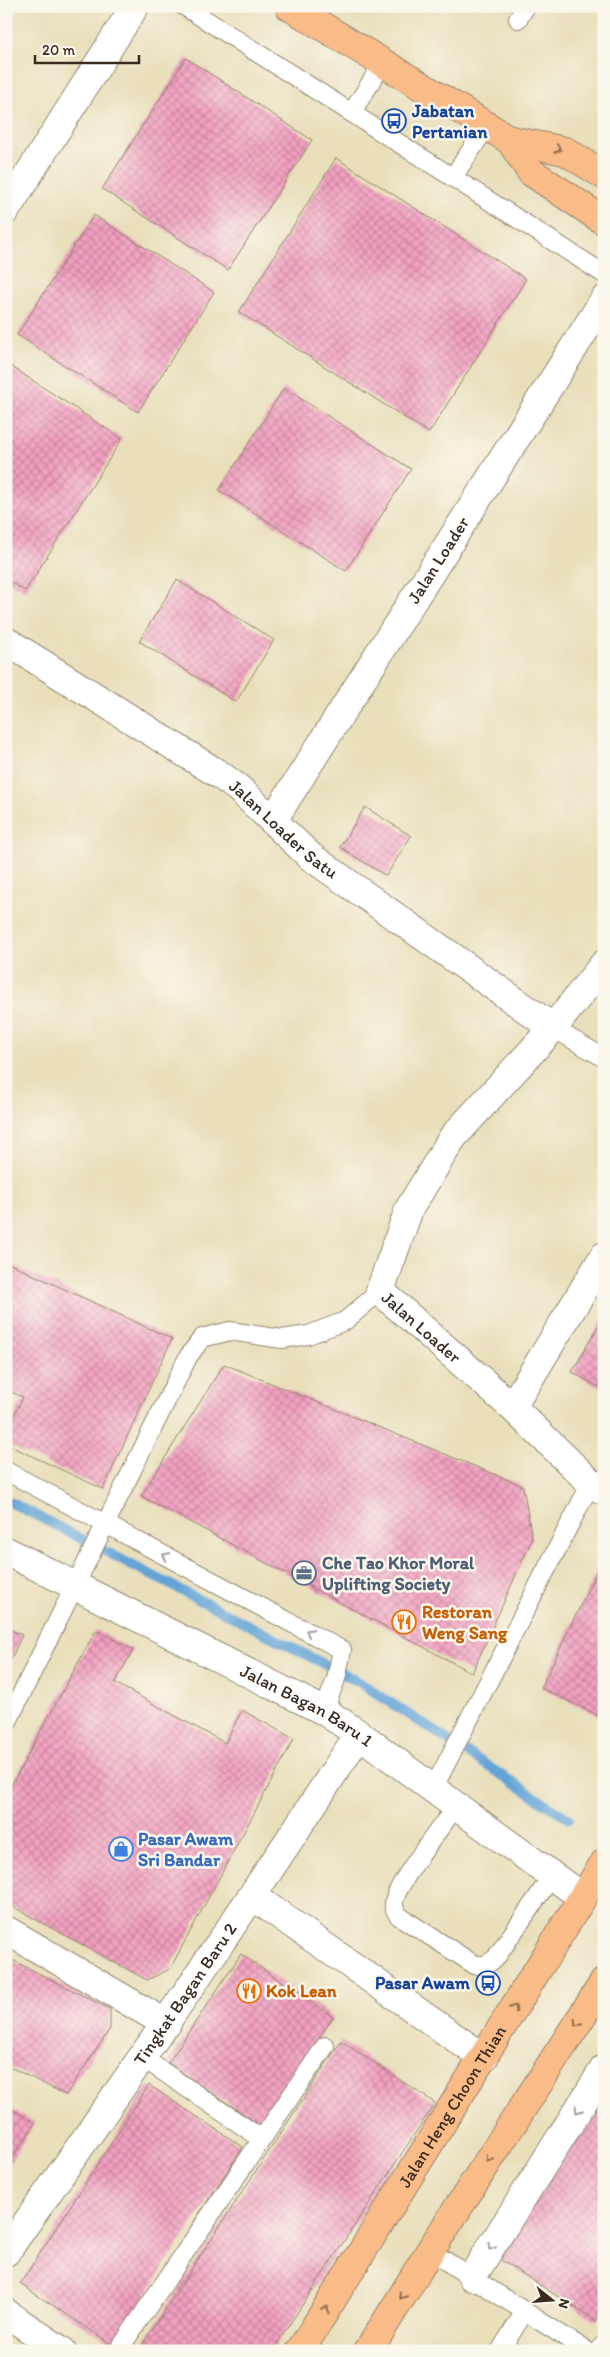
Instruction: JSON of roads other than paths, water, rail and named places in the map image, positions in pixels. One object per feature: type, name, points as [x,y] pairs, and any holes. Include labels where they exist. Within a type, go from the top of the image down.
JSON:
[{"type":"main road","points":[[289,6],[510,140],[565,150],[604,175]]},
{"type":"main road","points":[[510,140],[531,172],[604,221]]},
{"type":"main road","name":"Jalan Heng Choon Thian","points":[[300,2351],[604,1863]]},
{"type":"main road","points":[[368,2351],[430,2251],[604,1982]]},
{"type":"street","points":[[105,55],[117,6]]},
{"type":"street","points":[[6,210],[135,6]]},
{"type":"street","name":"Jalan Loader","points":[[273,820],[604,300]]},
{"type":"street","name":"Jalan Loader Satu","points":[[6,641],[220,775],[239,789],[311,857],[553,1028]]},
{"type":"street","name":"Jalan Loader","points":[[597,1487],[512,1407],[380,1291],[409,1209],[453,1137],[553,1028],[604,964]]},
{"type":"street","points":[[512,1407],[604,1256]]},
{"type":"street","name":"Jalan Bagan Baru 1","points":[[6,1551],[324,1711],[359,1734],[582,1897]]},
{"type":"street","name":"Tingkat Bagan Baru 2","points":[[6,2252],[254,1897],[359,1734]]},
{"type":"street","points":[[254,1897],[484,2058]]},
{"type":"street","points":[[6,1930],[167,2024]]},
{"type":"street","points":[[472,2277],[604,2069]]},
{"type":"street","points":[[6,2313],[62,2351]]},
{"type":"lane","points":[[184,6],[604,274]]},
{"type":"lane","points":[[352,112],[383,63]]},
{"type":"lane","points":[[453,177],[487,126]]},
{"type":"lane","points":[[553,1028],[604,1058]]},
{"type":"lane","points":[[6,1725],[188,1357],[202,1338],[230,1331],[282,1339],[308,1335],[345,1321],[380,1291]]},
{"type":"lane","points":[[6,1471],[104,1528],[342,1650],[336,1679],[324,1711]]},
{"type":"lane","points":[[433,1789],[463,1730],[597,1487]]},
{"type":"lane","points":[[456,1806],[401,1884],[394,1903],[394,1910],[399,1916],[475,1966],[485,1965],[495,1959],[552,1876]]},
{"type":"lane","points":[[118,2351],[325,2046]]},
{"type":"lane","points":[[143,2058],[262,2139]]},
{"type":"lane","points":[[430,2251],[587,2351]]},
{"type":"lane","points":[[500,2351],[525,2311]]},
{"type":"lane","points":[[599,2351],[604,2344]]},
{"type":"waterway","points":[[6,1500],[359,1682],[569,1819]]},
{"type":"place","name":"Jabatan Pertanian","points":[[394,121]]},
{"type":"place","name":"Che Tao Khor Moral Uplifting Society","points":[[304,1573]]},
{"type":"place","name":"Restoran Weng Sang","points":[[404,1622]]},
{"type":"place","name":"Pasar Awam Sri Bandar","points":[[121,1849]]},
{"type":"place","name":"Pasar Awam","points":[[488,1983]]},
{"type":"place","name":"Kok Lean","points":[[249,1991]]}]
